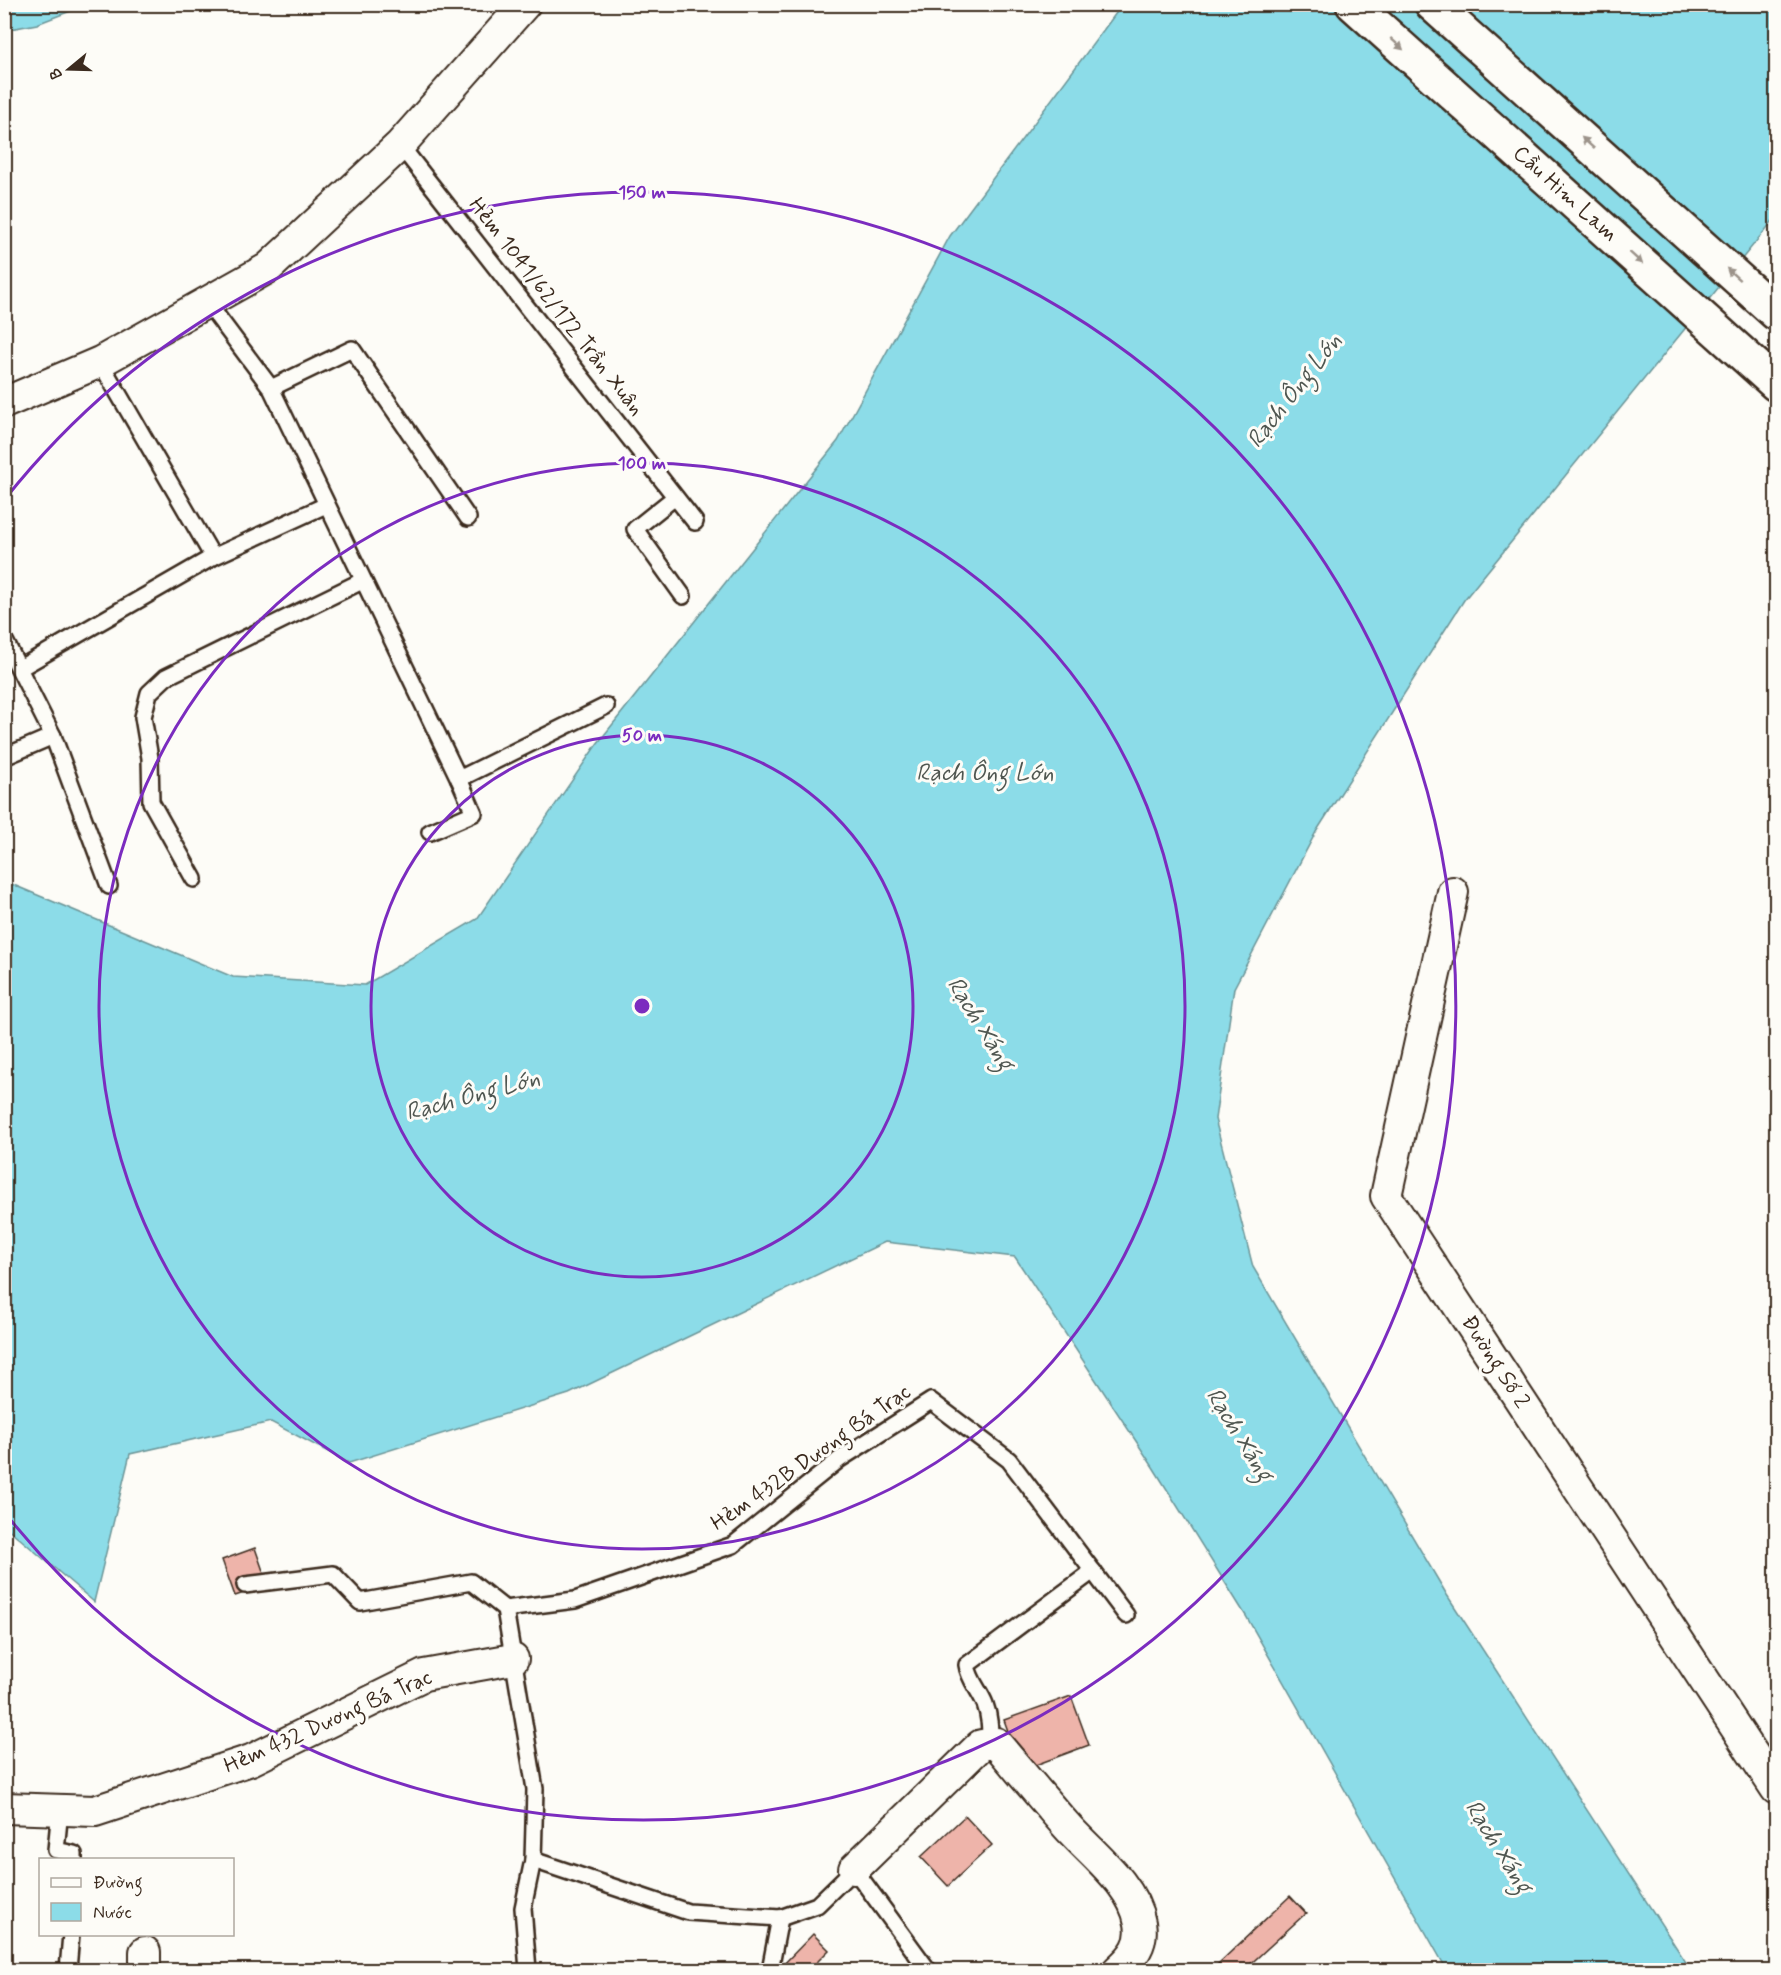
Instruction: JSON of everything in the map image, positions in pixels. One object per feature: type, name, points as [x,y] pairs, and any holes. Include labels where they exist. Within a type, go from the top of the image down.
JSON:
[{"type":"main road","name":"Cầu Him Lam","points":[[1353,4],[1776,384]]},
{"type":"main road","points":[[1432,4],[1776,313]]},
{"type":"street","points":[[4,403],[100,362],[268,268],[400,145],[525,4]]},
{"type":"street","name":"Đường Số 2","points":[[1453,892],[1386,1196],[1776,1789]]},
{"type":"street","name":"Hẻm 432 Dương Bá Trạc","points":[[4,1808],[95,1811],[251,1760],[424,1675],[513,1659]]},
{"type":"street","points":[[854,1869],[981,1745],[996,1743],[1066,1825],[1120,1883],[1133,1905],[1140,1923],[1141,1941],[1135,1953],[1118,1971]]},
{"type":"lane","name":"Hẻm 1041/62/172 Trần Xuân","points":[[400,145],[694,522]]},
{"type":"lane","points":[[206,302],[271,388],[474,813],[430,832]]},
{"type":"lane","points":[[271,388],[352,349],[468,518]]},
{"type":"lane","points":[[100,362],[213,557]]},
{"type":"lane","points":[[675,497],[635,529],[683,596]]},
{"type":"lane","points":[[20,668],[213,557],[326,505]]},
{"type":"lane","points":[[194,879],[151,802],[150,758],[143,717],[149,693],[166,677],[362,581]]},
{"type":"lane","points":[[4,639],[53,736],[109,886]]},
{"type":"lane","points":[[459,779],[606,706]]},
{"type":"lane","points":[[4,757],[53,736]]},
{"type":"lane","name":"Hẻm 432B Dương Bá Trạc","points":[[505,1609],[575,1599],[733,1545],[840,1459],[931,1401],[1009,1460],[1126,1615]]},
{"type":"lane","points":[[990,1743],[990,1724],[985,1703],[968,1672],[968,1665],[1093,1571]]},
{"type":"lane","points":[[245,1584],[333,1574],[360,1602],[471,1582],[505,1609],[535,1789],[533,1860],[523,1908],[528,1971]]},
{"type":"lane","points":[[60,1809],[56,1850],[74,1854],[74,1858]]},
{"type":"lane","points":[[533,1860],[688,1912],[780,1918],[817,1905],[854,1869],[928,1971]]},
{"type":"lane","points":[[770,1971],[780,1918]]},
{"type":"lane","points":[[68,1971],[71,1936]]},
{"type":"water","points":[[5,4],[86,5],[37,24],[5,30]]},
{"type":"water","name":"Rạch Ông Lớn","points":[[1122,5],[1776,5],[1776,217],[1464,600],[1316,832],[1234,988],[1215,1119],[1253,1267],[1447,1595],[1691,1970],[1447,1970],[1246,1616],[1153,1467],[1015,1257],[885,1242],[569,1394],[349,1463],[271,1422],[130,1454],[94,1602],[5,1526],[4,881],[233,977],[365,985],[477,919],[597,744],[838,441],[950,236]]},
{"type":"building","points":[[255,1548],[268,1585],[235,1596],[222,1560]]},
{"type":"building","points":[[1071,1696],[1089,1745],[1022,1770],[1004,1720]]},
{"type":"building","points":[[965,1816],[992,1845],[948,1886],[921,1857]]},
{"type":"building","points":[[1290,1896],[1306,1913],[1244,1970],[1224,1970],[1218,1964]]},
{"type":"building","points":[[813,1934],[829,1950],[809,1970],[778,1970]]},
{"type":"water label","name":"Rạch Xáng","points":[[980,1024]]},
{"type":"water label","name":"Rạch Xáng","points":[[1239,1435]]},
{"type":"water label","name":"Rạch Xáng","points":[[1498,1847]]}]
